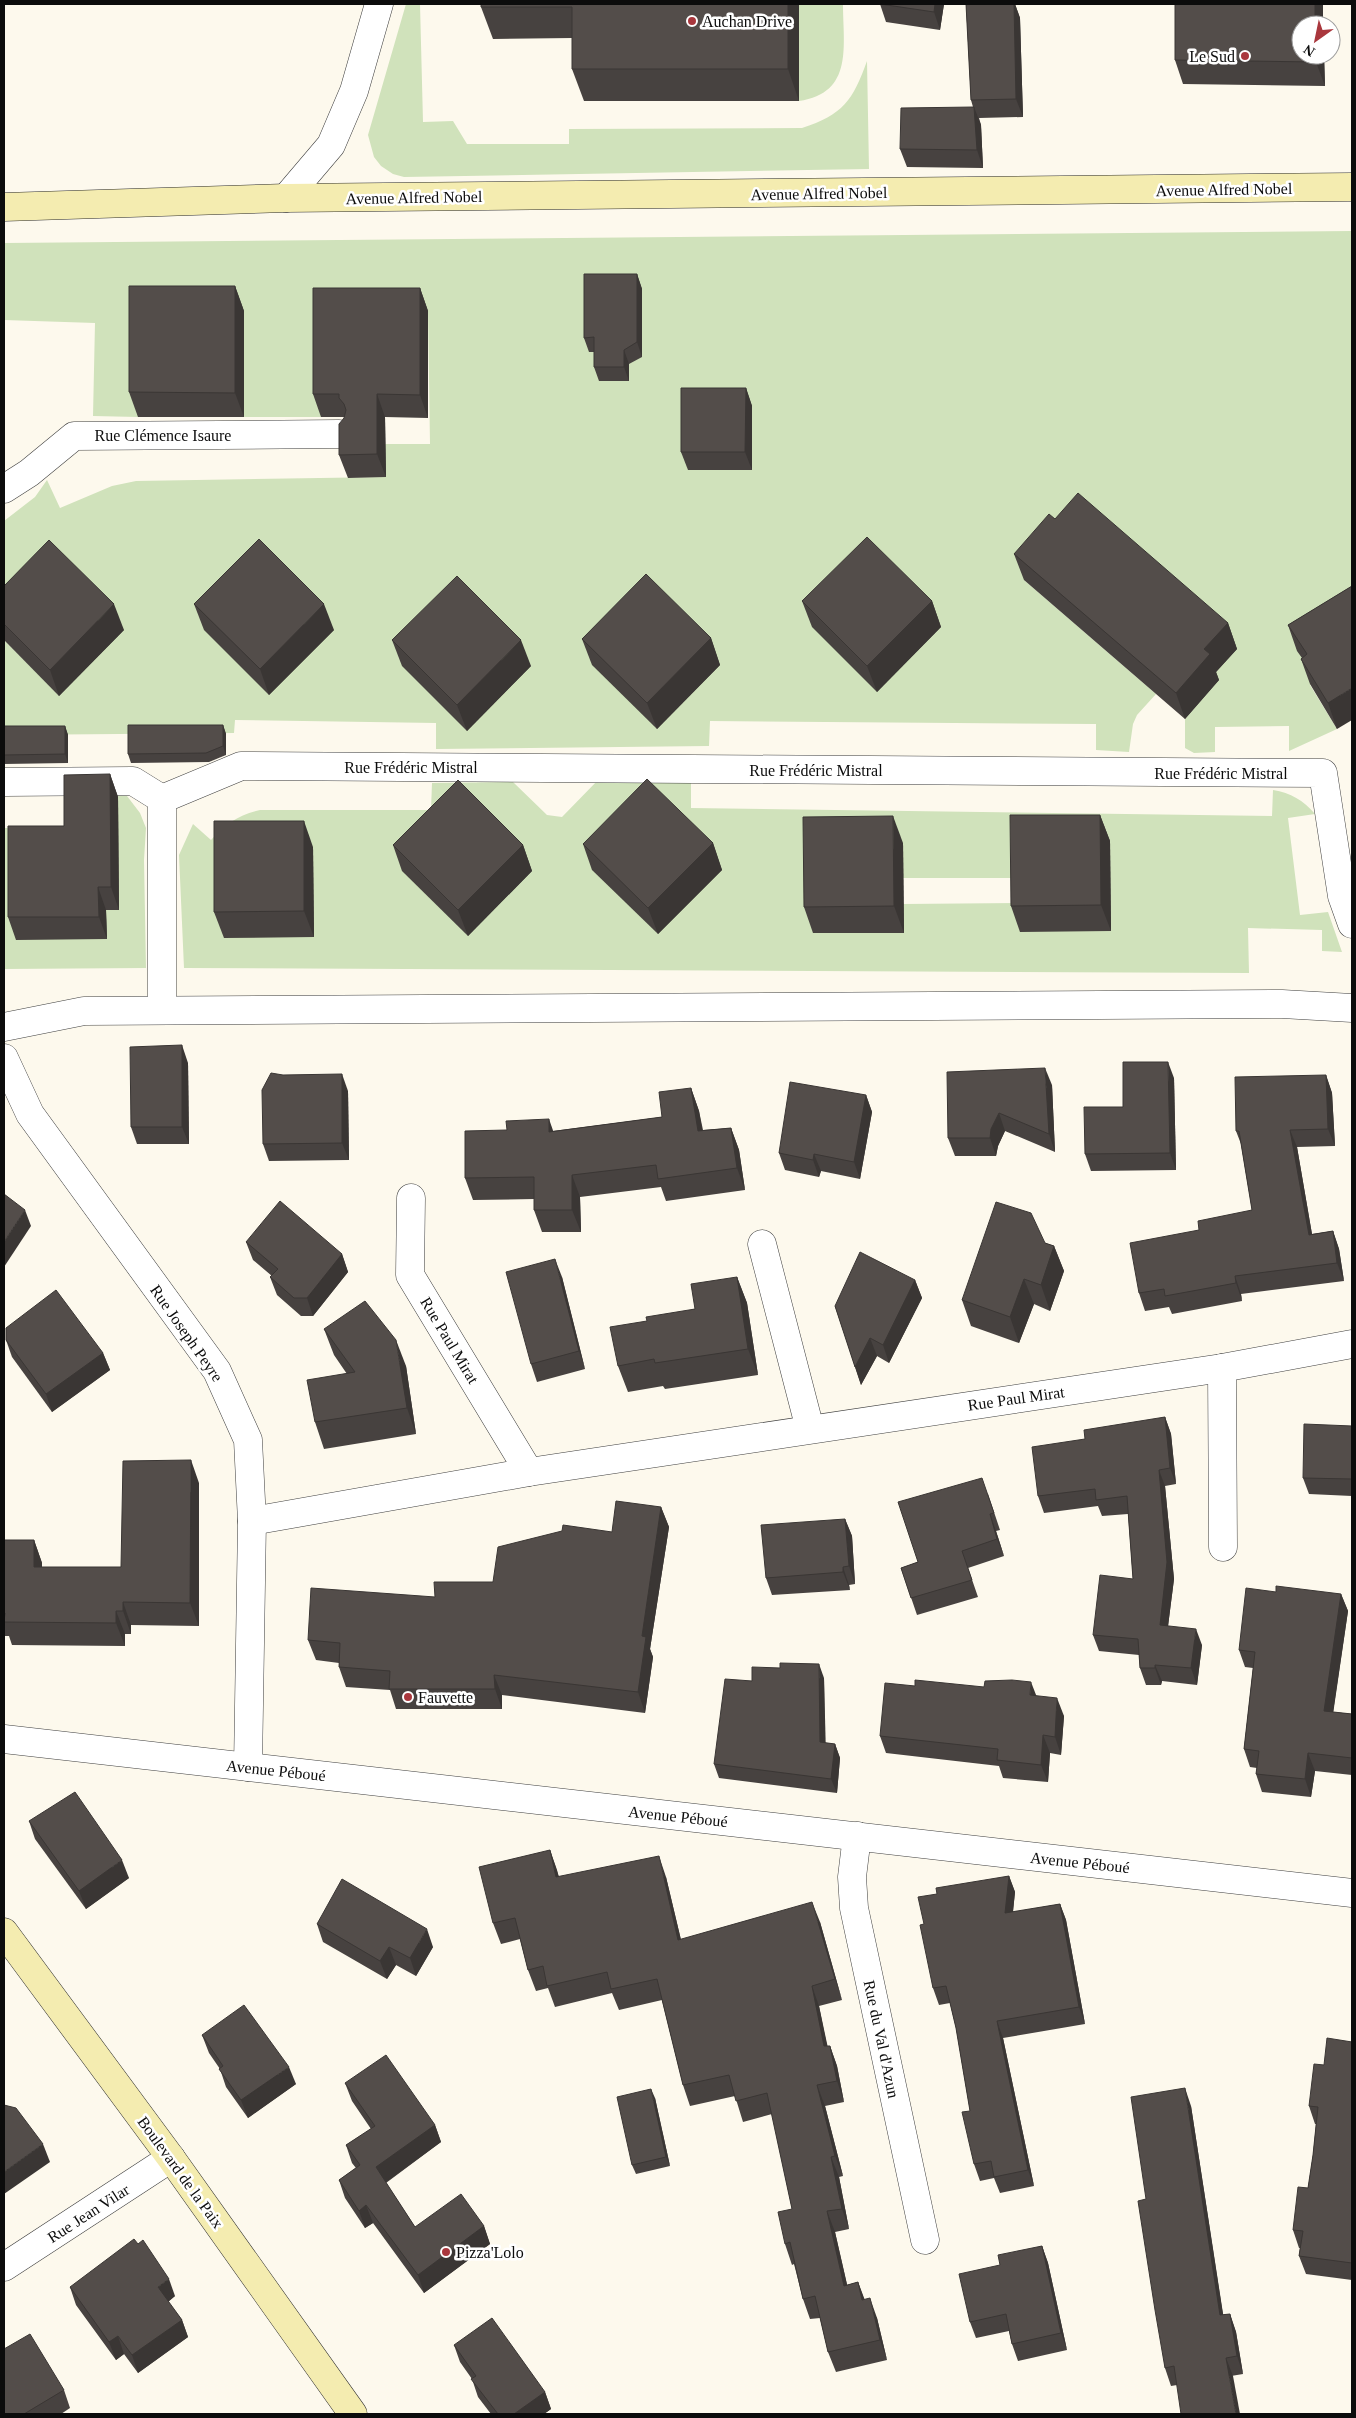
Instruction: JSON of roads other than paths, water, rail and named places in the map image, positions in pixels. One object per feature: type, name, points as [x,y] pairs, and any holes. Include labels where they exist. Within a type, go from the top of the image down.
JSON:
[{"type":"main road","name":"Avenue Alfred Nobel","points":[[4,207],[286,198],[1352,187]]},
{"type":"main road","name":"Boulevard de la Paix","points":[[4,1932],[171,2158],[354,2414]]},
{"type":"street","points":[[286,198],[331,145],[354,90],[379,4]]},
{"type":"street","name":"Rue Clémence Isaure","points":[[4,488],[29,473],[74,436],[339,434]]},
{"type":"street","name":"Rue Frédéric Mistral","points":[[162,799],[240,766],[1323,773],[1342,896],[1352,924]]},
{"type":"street","points":[[4,782],[133,781],[162,799],[162,1010]]},
{"type":"street","points":[[4,1027],[84,1011],[1272,1004],[1352,1008]]},
{"type":"street","name":"Rue Joseph Peyre","points":[[4,1058],[30,1114],[217,1371],[248,1440],[252,1521],[248,1767]]},
{"type":"street","name":"Rue Paul Mirat","points":[[411,1198],[410,1275],[529,1472]]},
{"type":"street","points":[[762,1244],[810,1429]]},
{"type":"street","name":"Rue Paul Mirat","points":[[252,1521],[529,1472],[1222,1368],[1352,1344]]},
{"type":"street","points":[[1222,1368],[1223,1547]]},
{"type":"street","name":"Avenue Péboué","points":[[4,1739],[1352,1892]]},
{"type":"street","name":"Rue du Val d'Azun","points":[[857,1836],[852,1877],[854,1908],[925,2240]]},
{"type":"street","name":"Rue Jean Vilar","points":[[4,2267],[171,2158]]},
{"type":"place","name":"Auchan Drive","points":[[692,21]]},
{"type":"place","name":"Le Sud","points":[[1245,56]]},
{"type":"place","name":"Fauvette","points":[[408,1697]]},
{"type":"place","name":"Pizza'Lolo","points":[[446,2252]]}]
